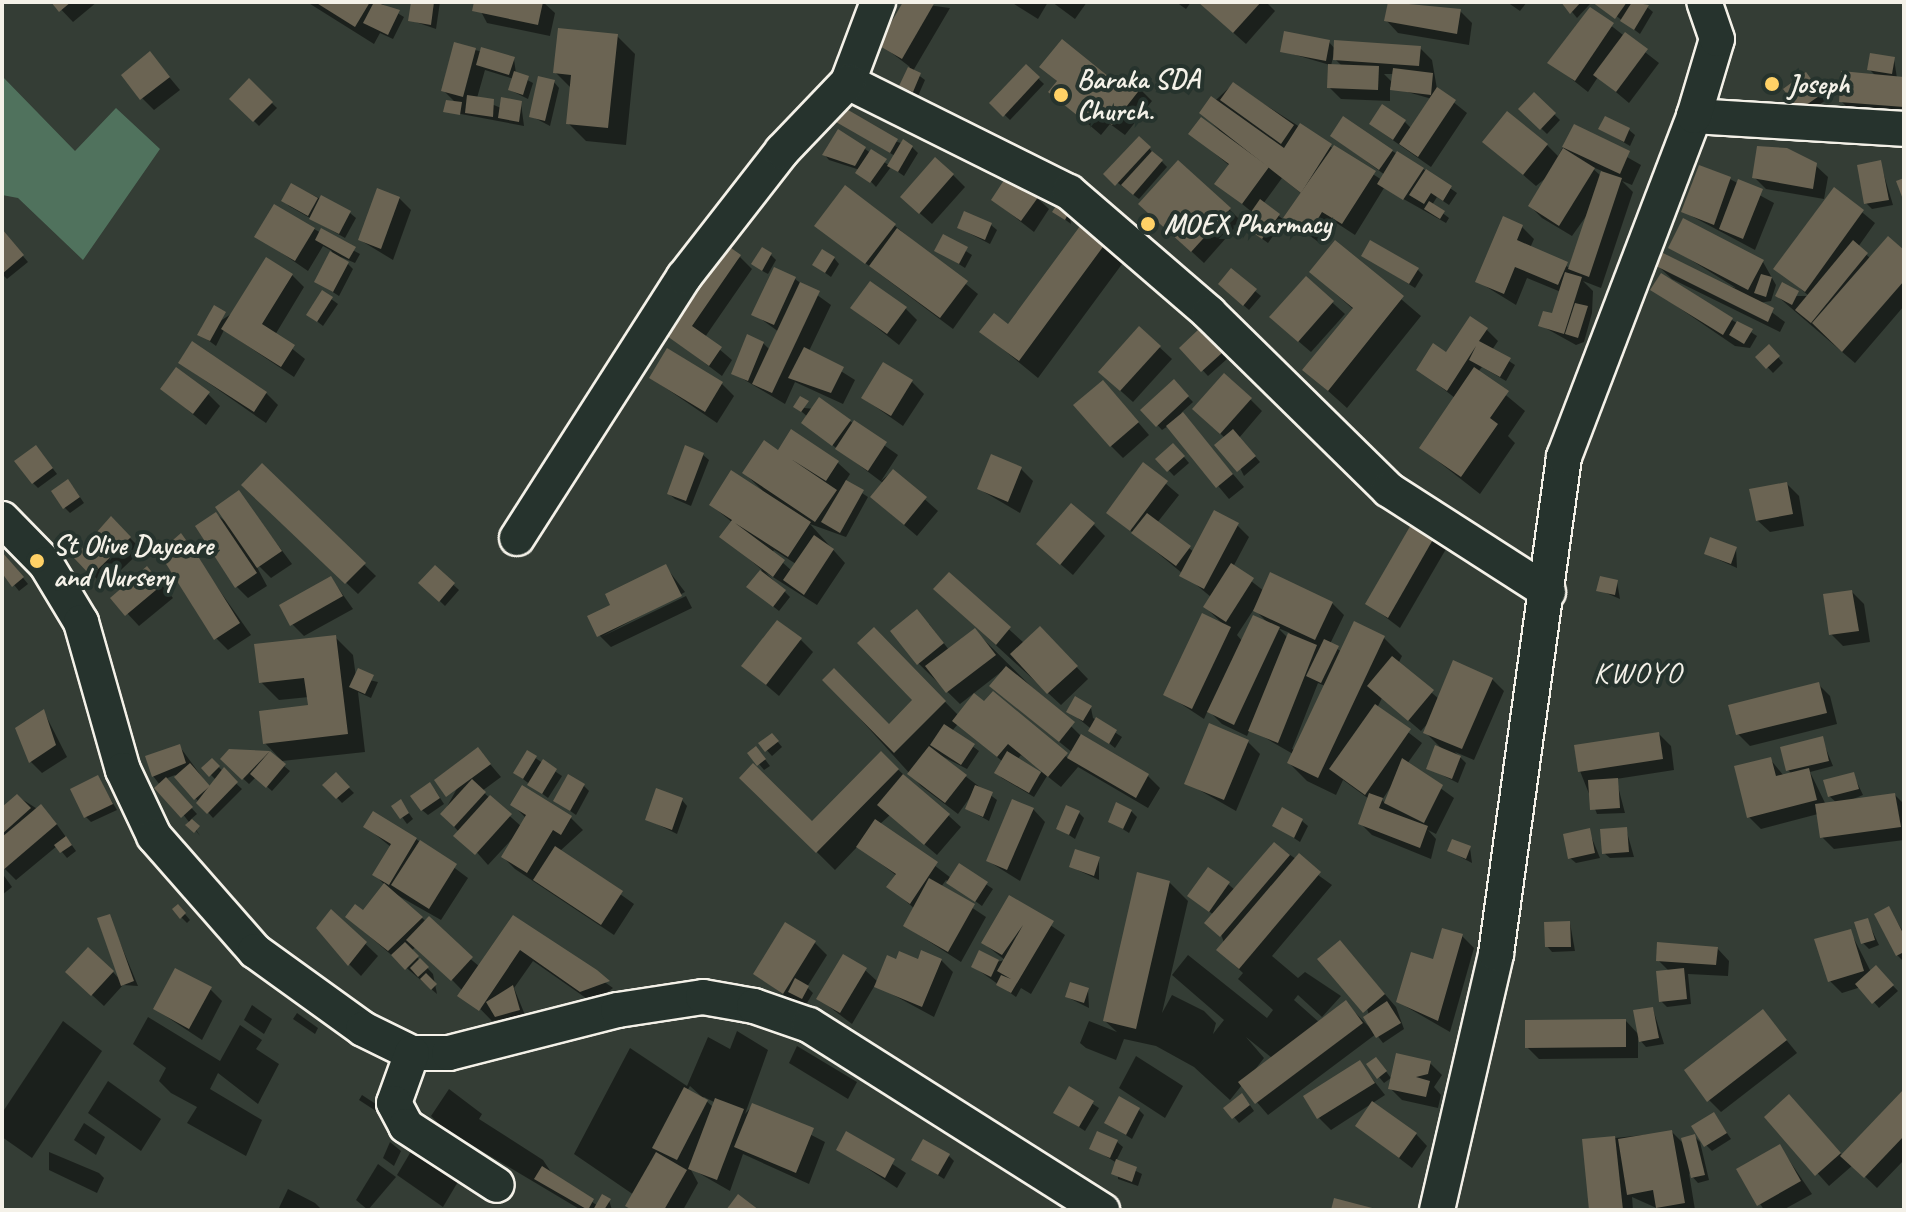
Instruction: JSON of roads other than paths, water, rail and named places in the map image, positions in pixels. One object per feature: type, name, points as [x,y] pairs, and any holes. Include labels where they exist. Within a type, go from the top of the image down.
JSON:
[{"type":"street","points":[[517,538],[684,277],[782,151],[848,82],[878,2]]},
{"type":"street","points":[[1437,1210],[1496,954],[1548,592],[1564,457],[1694,116],[1717,39],[1704,2]]},
{"type":"street","points":[[848,82],[1069,192],[1209,313],[1389,490],[1548,592]]},
{"type":"street","points":[[1694,116],[1904,129]]},
{"type":"street","points":[[2,519],[46,564],[81,622],[123,770],[154,836],[255,951],[363,1029],[412,1053],[449,1053],[618,1010],[703,997],[754,1006],[835,1041],[1102,1210]]},
{"type":"street","points":[[412,1053],[394,1103],[406,1126],[497,1185]]},
{"type":"place","name":"Joseph","points":[[1772,84]]},
{"type":"place","name":"Baraka SDA Church.","points":[[1061,95]]},
{"type":"place","name":"MOEX Pharmacy","points":[[1148,224]]},
{"type":"place","name":"St Olive Daycare and Nursery","points":[[37,561]]},
{"type":"district","name":"KWOYO","points":[[1638,672]]}]
